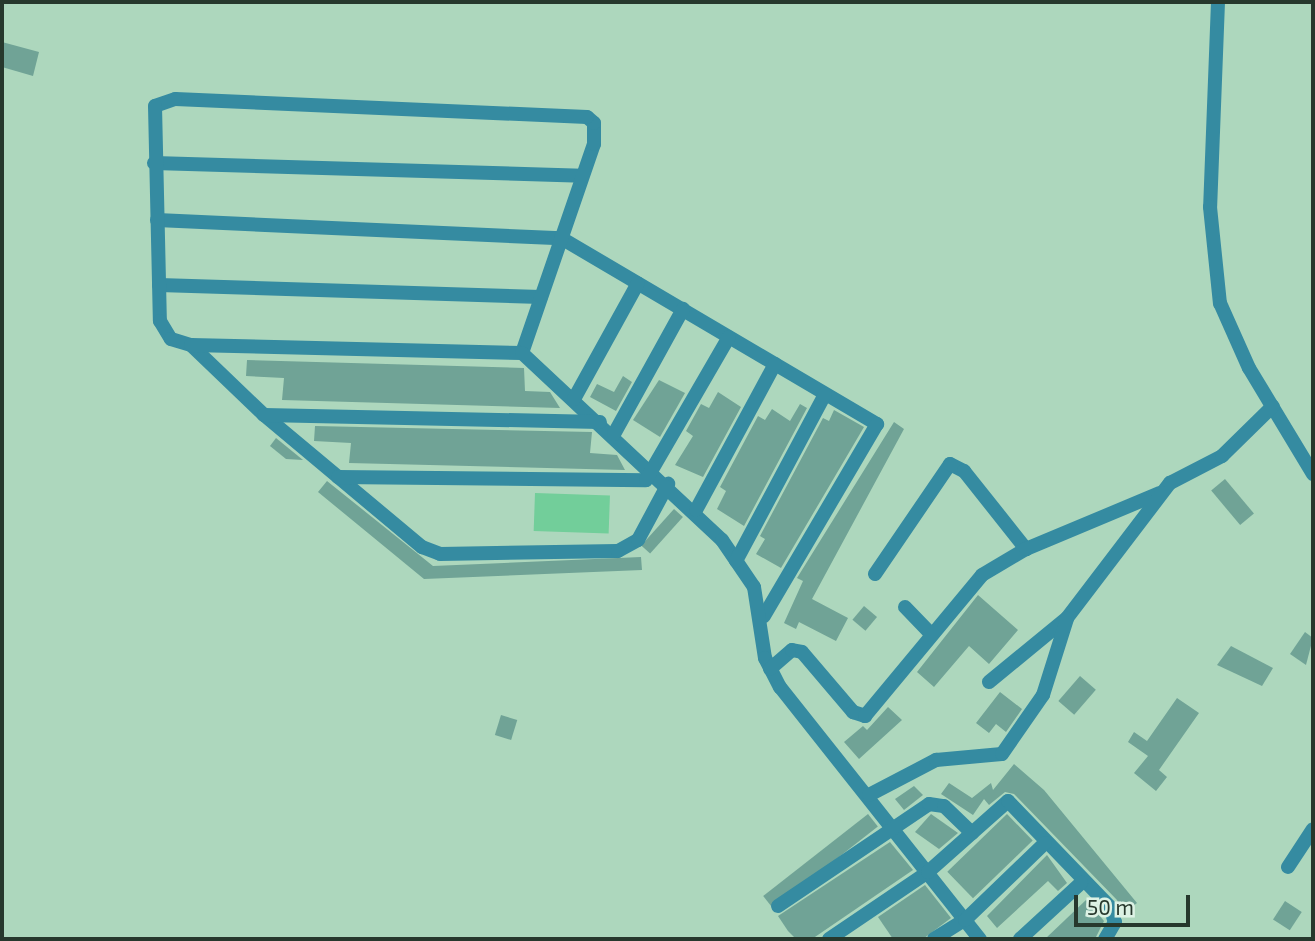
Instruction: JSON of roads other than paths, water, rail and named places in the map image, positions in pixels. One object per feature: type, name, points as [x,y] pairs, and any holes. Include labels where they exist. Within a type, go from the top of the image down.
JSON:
[{"type":"street","points":[[1218,2],[1212,250],[1220,303],[1234,340],[1313,474]]},
{"type":"street","points":[[522,353],[596,133],[594,123],[577,113],[175,99],[155,107],[154,163],[163,330],[191,345],[264,415],[422,547],[452,555],[629,547],[645,531],[668,484]]},
{"type":"street","points":[[154,163],[582,176]]},
{"type":"street","points":[[157,220],[561,238],[877,424],[764,616]]},
{"type":"street","points":[[574,399],[638,283]]},
{"type":"street","points":[[159,285],[541,297]]},
{"type":"street","points":[[614,434],[682,310]]},
{"type":"street","points":[[338,477],[626,484],[656,472],[729,337]]},
{"type":"street","points":[[191,345],[522,353],[696,510],[736,561],[764,616],[770,669],[980,939]]},
{"type":"street","points":[[696,510],[775,364]]},
{"type":"street","points":[[736,561],[825,394]]},
{"type":"street","points":[[770,669],[792,650],[802,652],[853,712],[866,716],[975,580],[1026,549],[1160,493],[1222,456],[1273,406]]},
{"type":"street","points":[[264,415],[600,422]]},
{"type":"street","points":[[875,574],[950,464],[964,471],[1026,549]]},
{"type":"street","points":[[989,682],[1067,618],[1130,543],[1160,493]]},
{"type":"street","points":[[905,607],[931,634]]},
{"type":"street","points":[[869,795],[936,760],[1002,754],[1043,695],[1067,618]]},
{"type":"street","points":[[829,939],[928,872],[1008,801],[1080,883],[1114,915],[1105,939]]},
{"type":"street","points":[[778,906],[893,827],[936,804],[972,833]]},
{"type":"street","points":[[1288,867],[1313,829]]},
{"type":"street","points":[[934,939],[965,920],[1045,843]]},
{"type":"street","points":[[1020,939],[1080,883]]}]
